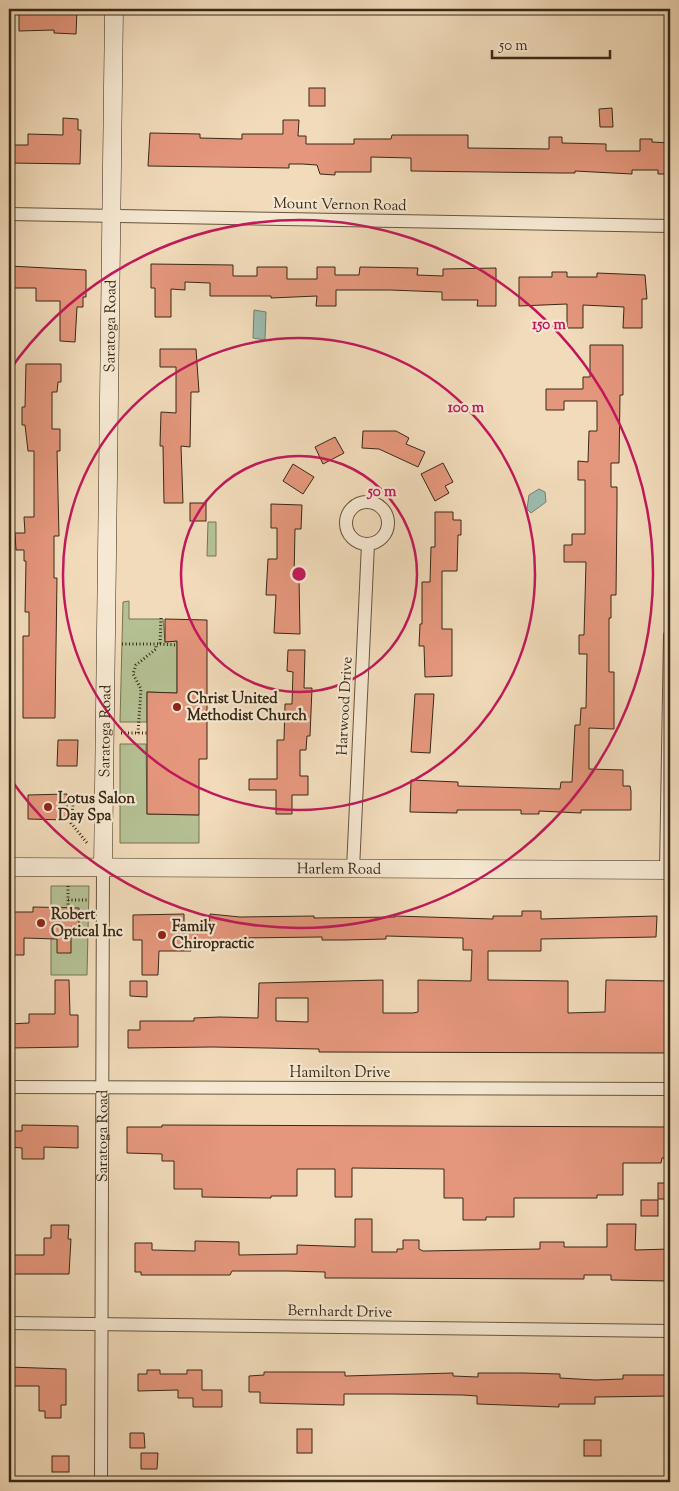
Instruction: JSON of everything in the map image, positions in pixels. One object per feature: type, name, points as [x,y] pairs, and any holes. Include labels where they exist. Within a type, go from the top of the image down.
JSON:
[{"type":"street","name":"Saratoga Road","points":[[101,1482],[103,867],[114,9]]},
{"type":"street","name":"Mount Vernon Road","points":[[9,214],[670,226]]},
{"type":"street","name":"Harwood Drive","points":[[352,869],[368,544]]},
{"type":"street","points":[[668,870],[670,635]]},
{"type":"street","name":"Harlem Road","points":[[9,867],[668,870]]},
{"type":"street","name":"Hamilton Drive","points":[[9,1087],[670,1089]]},
{"type":"street","name":"Bernhardt Drive","points":[[9,1323],[670,1331]]},
{"type":"path","points":[[138,733],[141,689],[133,674],[136,665],[156,648],[158,644],[161,617]]},
{"type":"path","points":[[122,644],[177,645]]},
{"type":"path","points":[[120,733],[147,733]]},
{"type":"path","points":[[74,794],[69,818],[70,823],[87,843]]},
{"type":"path","points":[[68,886],[68,908]]},
{"type":"path","points":[[68,900],[88,900]]},
{"type":"green space","points":[[208,522],[216,522],[216,556],[207,556]]},
{"type":"green space","points":[[129,601],[129,619],[163,619],[165,642],[177,641],[177,693],[147,692],[147,722],[120,722],[123,602]]},
{"type":"green space","points":[[120,744],[146,744],[147,814],[199,815],[199,843],[120,843]]},
{"type":"green space","points":[[51,886],[89,886],[87,975],[51,975]]},
{"type":"shaded area","points":[[254,310],[266,312],[265,340],[253,338]]},
{"type":"shaded area","points":[[539,489],[545,492],[546,502],[531,513],[527,509],[529,495]]},
{"type":"building","points":[[19,9],[77,9],[76,34],[54,33],[54,30],[19,31]]},
{"type":"building","points":[[309,88],[325,88],[325,106],[309,106]]},
{"type":"building","points":[[612,108],[613,127],[600,127],[599,109]]},
{"type":"building","points":[[63,118],[78,119],[78,130],[81,130],[80,164],[9,163],[9,145],[28,145],[28,134],[63,135]]},
{"type":"building","points":[[283,120],[299,120],[298,136],[306,136],[306,144],[354,144],[354,139],[391,139],[392,135],[468,135],[468,148],[549,149],[549,137],[562,137],[562,143],[606,144],[606,151],[640,151],[640,139],[652,139],[652,142],[670,143],[670,174],[658,174],[658,170],[632,170],[632,174],[575,171],[575,173],[561,173],[411,171],[411,158],[371,157],[371,172],[335,172],[335,175],[320,174],[317,165],[302,164],[289,164],[289,168],[148,166],[150,133],[200,134],[200,138],[242,139],[242,134],[283,134]]},
{"type":"building","points":[[151,264],[233,265],[233,276],[257,276],[257,267],[287,267],[287,279],[317,279],[317,267],[335,267],[335,275],[359,275],[360,267],[418,268],[417,275],[443,276],[443,269],[496,268],[496,306],[477,306],[478,300],[442,300],[442,292],[336,290],[336,306],[316,306],[317,296],[271,298],[271,296],[210,296],[210,283],[185,282],[185,290],[171,289],[171,317],[155,317],[155,288],[151,288]]},
{"type":"building","points":[[9,266],[86,270],[86,297],[83,297],[83,307],[77,307],[75,342],[60,341],[60,301],[36,301],[36,288],[9,288]]},
{"type":"building","points":[[552,272],[567,272],[567,277],[597,277],[597,273],[645,275],[647,299],[642,299],[642,328],[623,328],[624,307],[583,305],[583,328],[567,328],[567,304],[519,306],[519,277],[552,277]]},
{"type":"building","points":[[590,345],[623,345],[623,395],[620,395],[619,463],[611,463],[611,487],[617,487],[616,595],[611,595],[611,618],[609,618],[609,672],[614,672],[614,729],[589,728],[589,769],[623,770],[623,786],[630,786],[631,791],[631,810],[581,810],[581,813],[539,811],[539,814],[521,814],[521,810],[457,810],[457,813],[410,812],[411,780],[458,782],[458,786],[560,789],[561,782],[572,782],[575,725],[580,725],[581,708],[586,708],[587,654],[579,654],[579,635],[584,635],[586,562],[564,562],[564,545],[572,545],[572,534],[585,534],[585,480],[578,480],[578,461],[588,462],[589,431],[597,431],[597,401],[564,401],[564,410],[546,410],[546,389],[583,389],[583,377],[590,377]]},
{"type":"building","points":[[160,349],[196,349],[199,392],[191,392],[190,447],[181,446],[183,503],[164,503],[163,446],[160,446],[161,412],[176,413],[176,367],[160,367]]},
{"type":"building","points":[[26,364],[61,364],[61,382],[58,382],[57,392],[52,392],[52,429],[60,429],[60,451],[57,451],[59,536],[54,536],[54,578],[57,578],[55,718],[23,718],[23,636],[29,636],[29,612],[25,612],[26,561],[24,561],[24,550],[16,550],[15,533],[25,533],[24,517],[34,517],[34,451],[28,451],[25,425],[22,425],[22,407],[25,407]]},
{"type":"building","points":[[363,431],[396,431],[409,438],[406,444],[425,452],[418,467],[379,449],[362,448]]},
{"type":"building","points":[[335,437],[344,453],[323,464],[315,447]]},
{"type":"building","points":[[443,463],[453,482],[445,486],[449,493],[435,501],[421,474]]},
{"type":"building","points":[[293,464],[314,477],[303,494],[283,481]]},
{"type":"building","points":[[190,503],[206,503],[206,521],[190,521]]},
{"type":"building","points":[[271,504],[302,505],[301,529],[295,529],[294,578],[299,578],[300,634],[274,633],[276,595],[266,595],[268,559],[277,559],[277,528],[271,528]]},
{"type":"building","points":[[435,512],[453,512],[453,520],[461,520],[461,535],[458,535],[457,571],[442,571],[442,629],[452,629],[452,676],[425,677],[424,646],[419,646],[420,624],[422,624],[422,582],[430,582],[431,547],[435,547]]},
{"type":"building","name":"Christ United Methodist Church","points":[[165,619],[207,620],[207,759],[199,759],[199,815],[147,814],[147,692],[177,693],[177,641],[165,642]]},
{"type":"building","points":[[288,650],[305,650],[304,688],[312,688],[310,736],[307,736],[306,750],[300,750],[300,776],[308,776],[308,795],[292,795],[292,814],[276,814],[276,790],[249,790],[249,779],[277,779],[277,740],[284,740],[285,704],[292,704],[293,672],[287,671]]},
{"type":"building","points":[[415,694],[434,694],[430,753],[411,752]]},
{"type":"building","points":[[58,740],[78,740],[77,766],[57,766]]},
{"type":"building","name":"Lotus Salon Day Spa","points":[[67,794],[67,820],[28,819],[28,795]]},
{"type":"building","points":[[33,907],[79,908],[79,928],[71,927],[71,953],[57,953],[57,939],[24,938],[24,955],[9,955],[9,912],[33,912]]},
{"type":"building","points":[[522,911],[541,911],[541,919],[657,916],[656,937],[541,939],[541,951],[488,951],[488,980],[568,981],[568,1013],[605,1012],[606,980],[670,981],[670,1053],[319,1052],[319,1049],[128,1048],[128,1030],[140,1030],[140,1021],[194,1021],[194,1018],[220,1017],[258,1018],[259,983],[383,980],[383,1013],[413,1013],[418,1012],[418,980],[471,981],[472,950],[463,950],[463,938],[386,936],[386,939],[345,940],[322,940],[322,937],[239,938],[239,944],[191,943],[191,951],[159,951],[158,975],[142,975],[142,940],[133,940],[133,915],[184,914],[184,931],[209,931],[210,914],[240,917],[314,916],[314,918],[395,916],[493,919],[493,916],[522,916]],"holes":[[[276,998],[308,998],[308,1022],[276,1021]]]},
{"type":"building","points":[[55,980],[69,980],[70,1015],[78,1015],[78,1047],[9,1048],[9,1024],[29,1023],[29,1014],[55,1014]]},
{"type":"building","points":[[130,981],[147,981],[147,997],[130,996]]},
{"type":"building","points":[[22,1125],[78,1126],[78,1148],[44,1147],[44,1159],[22,1159],[22,1148],[9,1147],[9,1131],[22,1131]]},
{"type":"building","points":[[162,1125],[670,1127],[670,1158],[662,1158],[661,1163],[623,1163],[623,1195],[597,1195],[597,1198],[514,1198],[514,1217],[486,1217],[486,1220],[463,1220],[463,1198],[444,1198],[444,1169],[352,1168],[352,1197],[335,1197],[335,1169],[297,1169],[297,1196],[271,1196],[271,1198],[202,1197],[202,1189],[174,1189],[174,1161],[162,1161],[162,1154],[127,1153],[127,1127],[162,1127]]},
{"type":"building","points":[[658,1183],[670,1183],[670,1199],[658,1199]]},
{"type":"building","points":[[641,1200],[658,1200],[658,1216],[641,1216]]},
{"type":"building","points":[[355,1219],[372,1219],[372,1252],[397,1252],[397,1249],[403,1249],[403,1240],[419,1240],[419,1249],[423,1251],[540,1249],[540,1242],[564,1242],[564,1247],[607,1247],[607,1224],[636,1224],[635,1250],[670,1249],[670,1281],[611,1280],[611,1275],[584,1275],[584,1279],[325,1278],[325,1272],[232,1271],[230,1275],[141,1275],[141,1272],[135,1272],[135,1243],[152,1243],[152,1250],[195,1251],[195,1241],[239,1242],[239,1255],[297,1254],[297,1245],[355,1247]]},
{"type":"building","points":[[51,1225],[69,1225],[68,1239],[71,1239],[69,1274],[9,1274],[9,1255],[44,1255],[44,1238],[51,1238]]},
{"type":"building","points":[[9,1367],[66,1369],[66,1405],[61,1405],[61,1418],[45,1418],[45,1411],[39,1411],[39,1386],[9,1386]]},
{"type":"building","points":[[147,1370],[160,1370],[160,1374],[187,1374],[187,1370],[202,1370],[202,1390],[222,1390],[222,1407],[193,1407],[193,1398],[178,1398],[178,1390],[138,1391],[138,1374],[147,1374]]},
{"type":"building","points":[[264,1372],[345,1372],[345,1376],[453,1373],[453,1376],[478,1377],[478,1373],[524,1373],[560,1374],[560,1378],[595,1380],[623,1379],[623,1375],[668,1375],[668,1396],[595,1397],[595,1404],[559,1404],[559,1407],[477,1404],[477,1396],[392,1394],[344,1394],[344,1405],[260,1403],[260,1392],[249,1392],[249,1376],[264,1375]]},
{"type":"building","points":[[297,1429],[312,1429],[312,1453],[297,1453]]},
{"type":"building","points":[[130,1433],[144,1433],[145,1448],[130,1448]]},
{"type":"building","points":[[584,1440],[601,1440],[601,1456],[584,1456]]},
{"type":"building","points":[[141,1453],[158,1453],[157,1469],[141,1469]]},
{"type":"building","points":[[52,1456],[69,1456],[69,1472],[52,1472]]},
{"type":"place","name":"Christ United Methodist Church","points":[[177,707]]},
{"type":"place","name":"Lotus Salon Day Spa","points":[[48,807]]},
{"type":"place","name":"Robert Optical Inc","points":[[41,923]]},
{"type":"place","name":"Family Chiropractic","points":[[162,935]]}]
